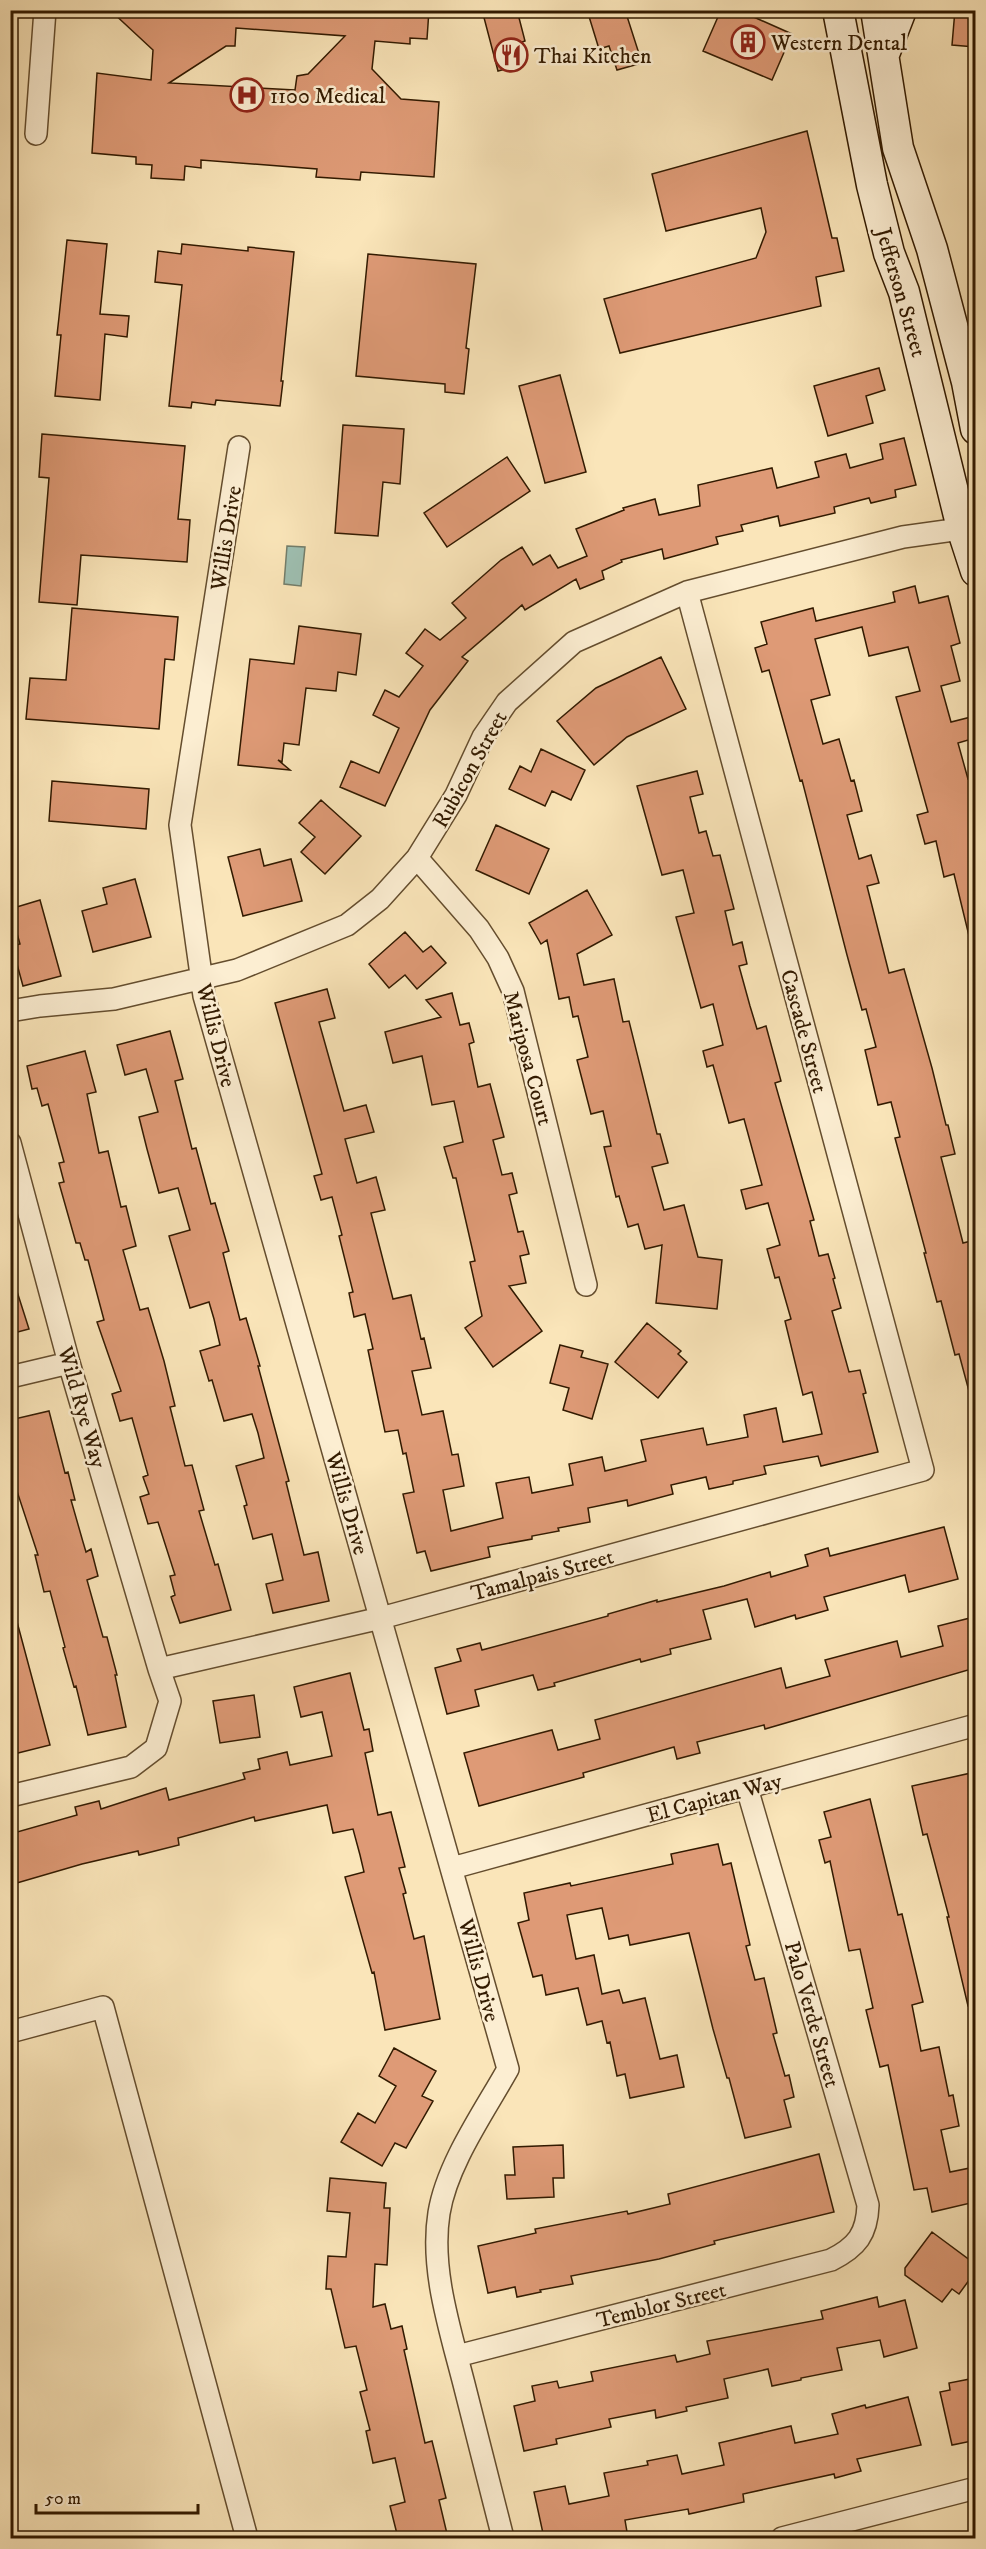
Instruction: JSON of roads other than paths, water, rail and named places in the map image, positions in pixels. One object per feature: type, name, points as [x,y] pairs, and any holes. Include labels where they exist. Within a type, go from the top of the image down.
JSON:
[{"type":"main road","points":[[820,10],[841,23]]},
{"type":"main road","name":"Jefferson Street","points":[[876,10],[898,148],[932,249],[967,382],[975,429]]},
{"type":"main road","points":[[883,56],[901,10]]},
{"type":"main road","name":"Jefferson Street","points":[[841,23],[872,185],[889,253],[904,292],[969,528],[975,571]]},
{"type":"street","points":[[36,134],[45,10]]},
{"type":"street","name":"Willis Drive","points":[[239,447],[180,825],[204,996],[508,2069],[468,2139],[448,2182],[439,2212],[436,2244],[439,2275],[457,2356],[503,2538]]},
{"type":"street","name":"Rubicon Street","points":[[10,1011],[40,1005],[114,999],[237,970],[347,925],[380,898],[417,858],[456,795],[483,737],[507,702],[574,642],[687,592],[903,537],[969,528]]},
{"type":"street","name":"Cascade Street","points":[[687,592],[923,1470]]},
{"type":"street","name":"Mariposa Court","points":[[417,858],[479,929],[498,958],[513,991],[586,1285]]},
{"type":"street","name":"Wild Rye Way","points":[[10,1143],[69,1363],[170,1701],[156,1748],[131,1767],[10,1796]]},
{"type":"street","points":[[10,1377],[69,1363]]},
{"type":"street","name":"Tamalpais Street","points":[[159,1669],[381,1618],[923,1470]]},
{"type":"street","name":"El Capitan Way","points":[[452,1868],[975,1725]]},
{"type":"street","name":"Palo Verde Street","points":[[747,1788],[868,2205],[867,2222],[859,2239]]},
{"type":"street","points":[[10,2032],[103,2007],[247,2538]]},
{"type":"street","name":"Temblor Street","points":[[457,2356],[831,2260],[846,2252],[859,2239]]},
{"type":"street","points":[[782,2538],[975,2488]]},
{"type":"place","name":"Western Dental","points":[[748,42]]},
{"type":"place","name":"Thai Kitchen","points":[[511,55]]},
{"type":"place","name":"1100 Medical","points":[[247,95]]}]
